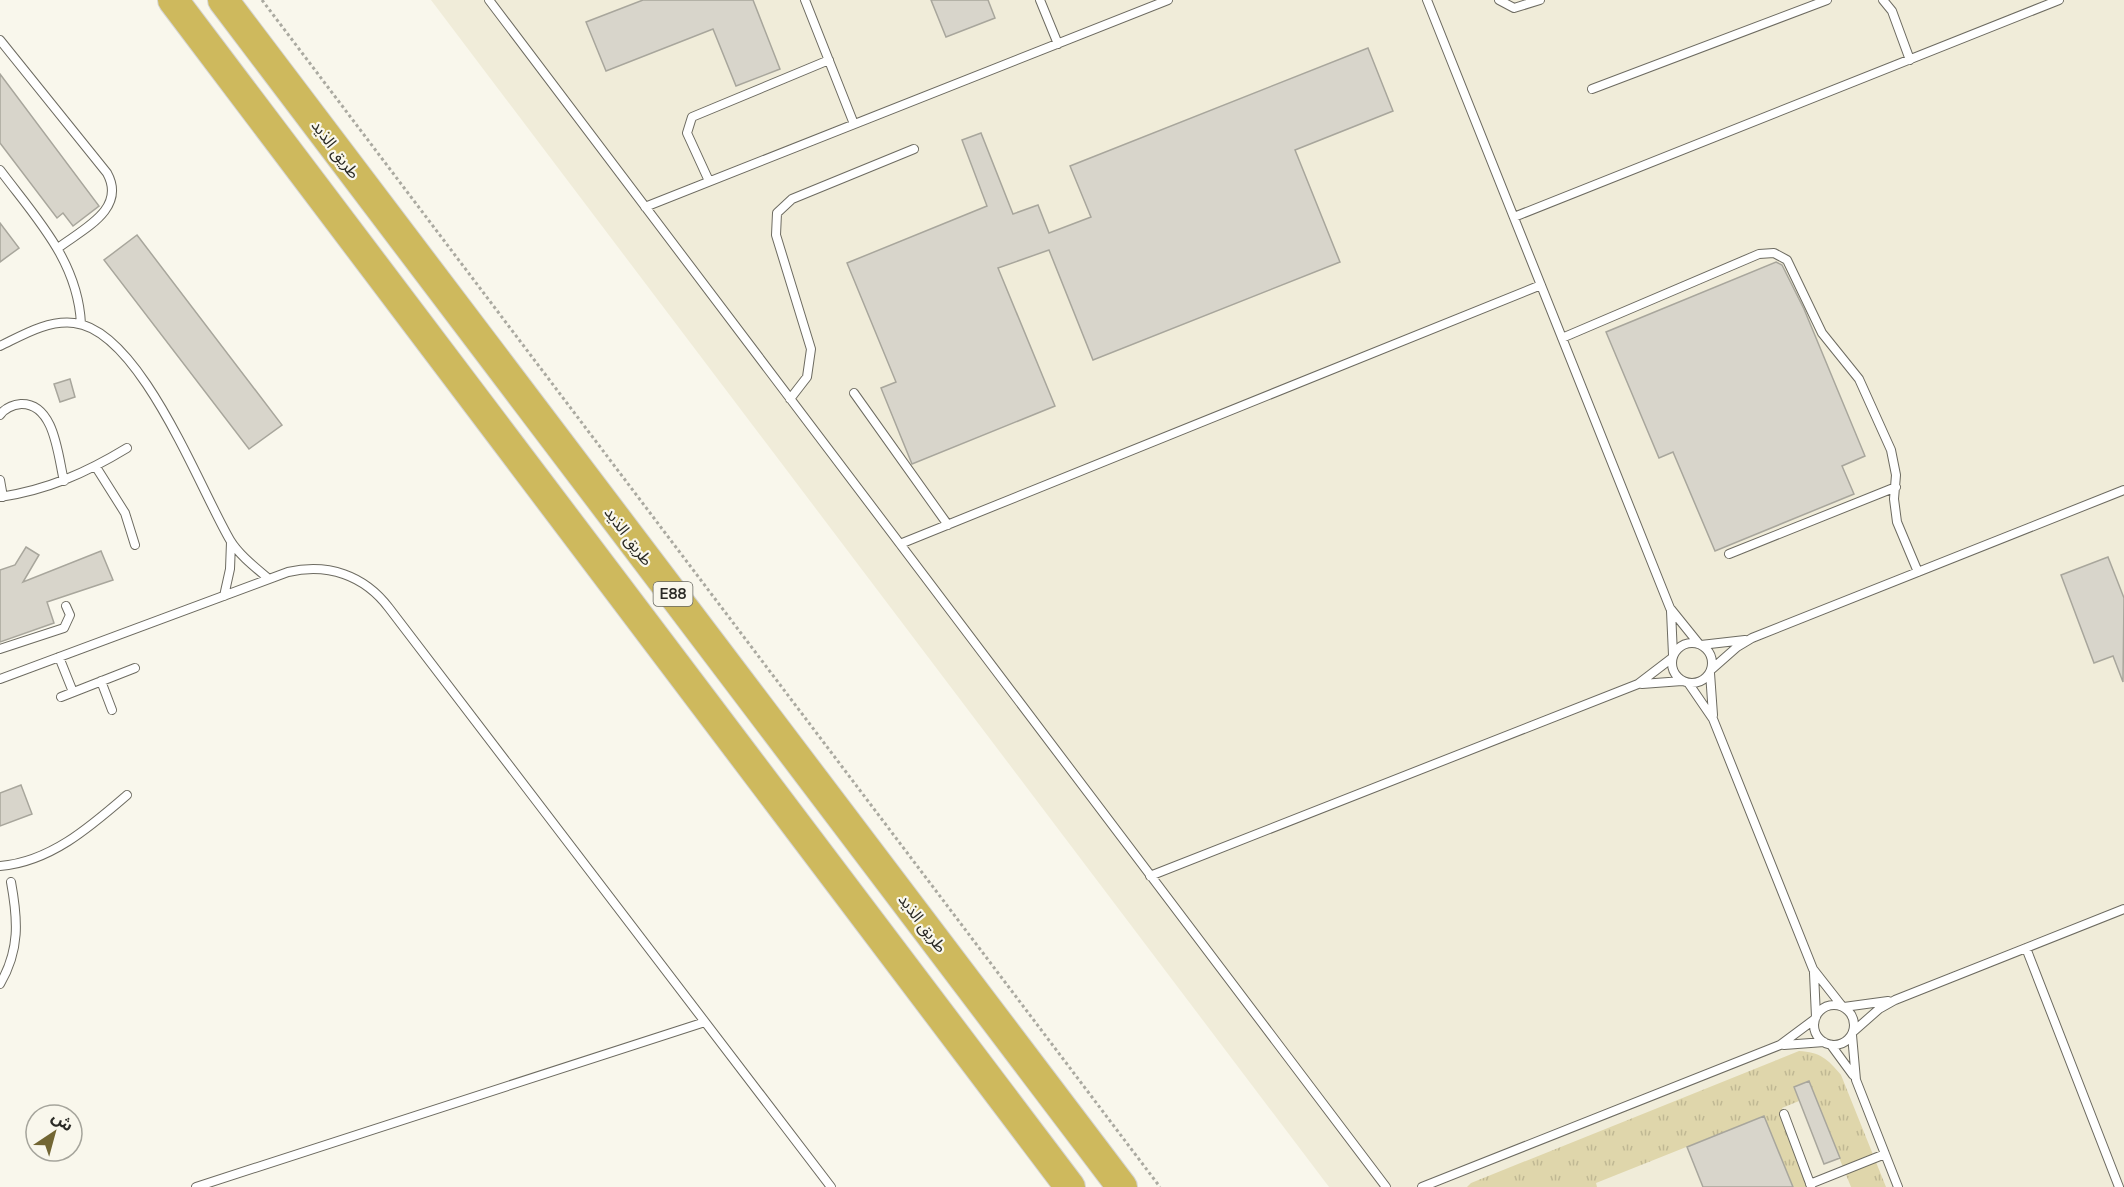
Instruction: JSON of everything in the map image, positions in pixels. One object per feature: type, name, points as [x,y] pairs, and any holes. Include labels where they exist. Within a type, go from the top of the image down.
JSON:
[{"type":"highway","name":"E88","points":[[173,0],[1070,1187]]},
{"type":"highway","name":"طريق الذيد","points":[[223,0],[1122,1187]]},
{"type":"lane","points":[[489,0],[1386,1187]]},
{"type":"lane","points":[[805,0],[854,124]]},
{"type":"lane","points":[[1040,0],[1058,44]]},
{"type":"lane","points":[[645,207],[1168,0]]},
{"type":"lane","points":[[1427,0],[1670,608],[1711,656],[1713,719]]},
{"type":"lane","points":[[1499,0],[1514,8],[1540,0]]},
{"type":"lane","points":[[1592,89],[1827,0]]},
{"type":"lane","points":[[1883,0],[1892,11],[1911,60]]},
{"type":"lane","points":[[1514,218],[2059,0]]},
{"type":"lane","points":[[0,40],[107,172],[112,184],[112,197],[104,213],[58,248]]},
{"type":"lane","points":[[709,182],[687,133],[692,117],[829,60]]},
{"type":"lane","points":[[790,399],[807,377],[811,349],[776,235],[777,213],[792,199],[914,149]]},
{"type":"lane","points":[[0,170],[58,248],[78,292],[81,324]]},
{"type":"lane","points":[[1563,338],[1759,254],[1767,252],[1781,255],[1791,267],[1822,333],[1859,379],[1891,450],[1896,469],[1897,522],[1918,572]]},
{"type":"lane","points":[[900,544],[1541,285]]},
{"type":"lane","points":[[0,346],[45,326],[63,323],[81,324],[100,332],[123,353],[177,436],[231,542],[269,579]]},
{"type":"lane","points":[[854,393],[948,525]]},
{"type":"lane","points":[[0,415],[9,407],[24,404],[44,414],[50,427],[64,481]]},
{"type":"lane","points":[[0,480],[1,497],[64,481],[96,467],[127,448]]},
{"type":"lane","points":[[96,467],[125,513],[135,545]]},
{"type":"lane","points":[[1729,554],[1896,488]]},
{"type":"lane","points":[[1638,684],[1701,682],[1737,647],[1752,638],[2124,490]]},
{"type":"lane","points":[[224,596],[230,568],[231,542]]},
{"type":"lane","points":[[0,679],[300,569],[326,569],[362,581],[382,598],[831,1187]]},
{"type":"lane","points":[[0,649],[64,628],[70,615],[66,606]]},
{"type":"lane","points":[[1670,608],[1673,671],[1685,682],[1713,719],[1814,969],[1854,1017],[1856,1080]]},
{"type":"lane","points":[[1150,876],[1638,684],[1673,657],[1681,646],[1752,638]]},
{"type":"lane","points":[[59,657],[73,692]]},
{"type":"lane","points":[[61,697],[135,668]]},
{"type":"lane","points":[[101,681],[111,710]]},
{"type":"lane","points":[[0,866],[30,861],[45,855],[83,830],[127,795]]},
{"type":"lane","points":[[0,984],[11,963],[17,939],[18,919],[11,882]]},
{"type":"lane","points":[[1780,1045],[1843,1043],[1879,1009],[1894,1000],[2124,909]]},
{"type":"lane","points":[[2026,948],[2119,1187]]},
{"type":"lane","points":[[1814,969],[1815,1032],[1856,1080],[1898,1187]]},
{"type":"lane","points":[[1422,1187],[1780,1045],[1829,1005],[1843,1006],[1894,1000]]},
{"type":"lane","points":[[196,1187],[705,1022]]},
{"type":"lane","points":[[1784,1114],[1811,1185],[1885,1154]]},
{"type":"path","points":[[262,0],[1160,1187]]},
{"type":"shaded area","points":[[431,0],[2124,0],[2124,1187],[1329,1187]]},
{"type":"green space","points":[[1799,1051],[1823,1057],[1841,1075],[1886,1187],[1851,1187],[1808,1081],[1794,1087],[1799,1101],[1782,1108],[1814,1187],[1793,1187],[1764,1116],[1596,1183],[1597,1187],[1467,1187],[1471,1183]]},
{"type":"building","points":[[643,0],[753,0],[780,69],[736,86],[713,29],[606,71],[586,22]]},
{"type":"building","points":[[931,0],[988,0],[995,18],[946,37]]},
{"type":"building","points":[[1368,48],[1393,111],[1295,150],[1340,262],[1093,360],[1049,250],[998,268],[1055,406],[912,464],[881,388],[896,382],[847,263],[987,206],[962,140],[981,133],[1013,214],[1038,205],[1049,233],[1091,217],[1070,166]]},
{"type":"building","points":[[0,74],[99,206],[73,226],[63,213],[57,218],[0,143]]},
{"type":"building","points":[[0,223],[19,248],[0,262]]},
{"type":"building","points":[[137,235],[282,425],[249,449],[104,260]]},
{"type":"building","points":[[1776,262],[1782,265],[1804,309],[1865,456],[1842,466],[1854,494],[1715,551],[1673,452],[1659,458],[1606,332]]},
{"type":"building","points":[[70,379],[75,397],[60,402],[54,384]]},
{"type":"building","points":[[26,547],[39,555],[23,582],[101,551],[113,580],[47,602],[54,623],[0,642],[0,570],[15,565]]},
{"type":"building","points":[[2108,557],[2124,598],[2123,682],[2113,656],[2094,663],[2061,575]]},
{"type":"building","points":[[21,785],[32,814],[0,826],[0,793]]},
{"type":"building","points":[[1809,1081],[1840,1158],[1824,1164],[1794,1087]]},
{"type":"building","points":[[1764,1116],[1793,1187],[1703,1187],[1687,1147]]}]
